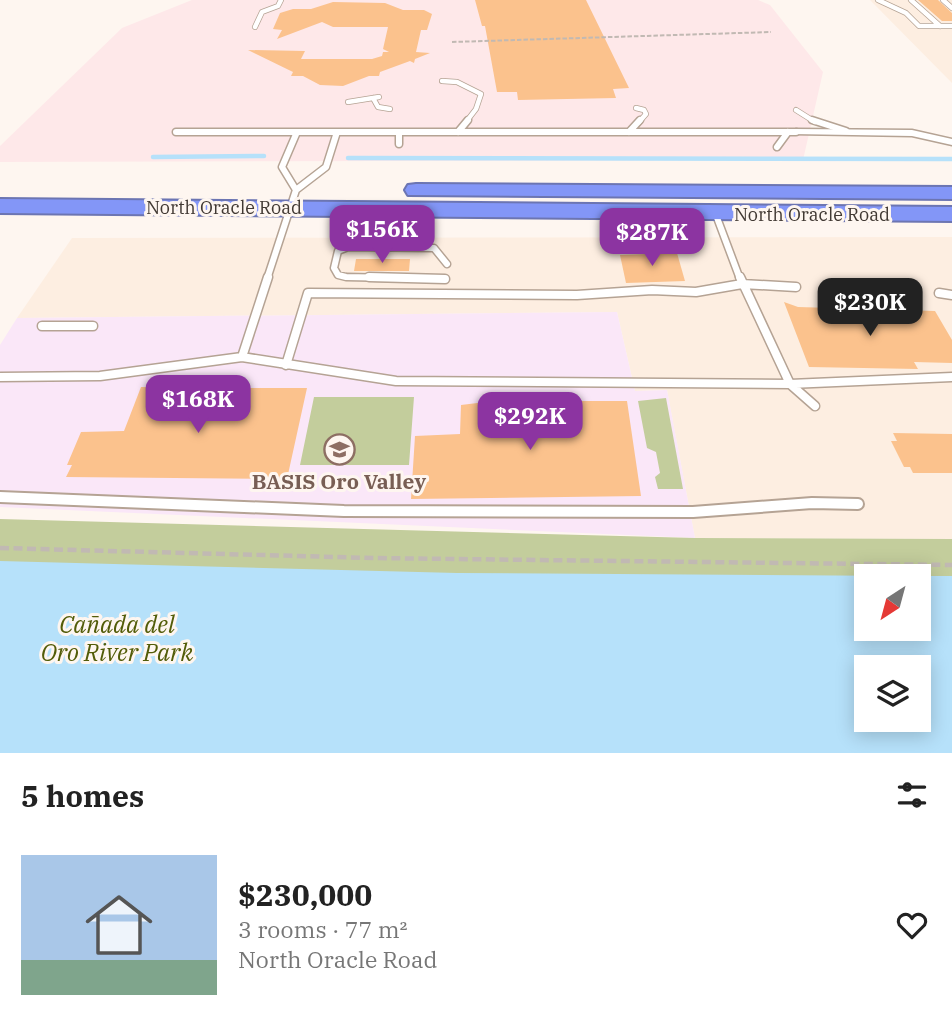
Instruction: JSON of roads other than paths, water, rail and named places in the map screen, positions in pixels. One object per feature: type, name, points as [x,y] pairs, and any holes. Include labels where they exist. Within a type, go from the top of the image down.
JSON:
[{"type":"highway","name":"North Oracle Road","points":[[0,189],[716,215],[952,214]]},
{"type":"highway","name":"North Oracle Road","points":[[0,206],[293,199],[952,193]]},
{"type":"street","points":[[792,132],[912,133],[952,142]]},
{"type":"lane","points":[[255,27],[262,12],[278,6],[281,0]]},
{"type":"lane","points":[[878,0],[906,13],[919,26],[952,26]]},
{"type":"lane","points":[[911,0],[940,26]]},
{"type":"lane","points":[[943,0],[952,8]]},
{"type":"lane","points":[[442,81],[457,82],[481,94],[476,108],[458,132]]},
{"type":"lane","points":[[348,102],[376,97],[378,107],[390,109]]},
{"type":"lane","points":[[629,132],[646,114],[645,110],[636,108]]},
{"type":"lane","points":[[796,110],[817,123],[846,131]]},
{"type":"lane","points":[[176,132],[792,132]]},
{"type":"lane","points":[[293,199],[282,167],[297,132]]},
{"type":"lane","points":[[242,357],[293,199],[326,167],[337,132]]},
{"type":"lane","points":[[399,132],[399,145]]},
{"type":"lane","points":[[777,147],[792,132]]},
{"type":"lane","points":[[716,215],[742,284],[790,384],[816,406]]},
{"type":"lane","points":[[445,279],[346,277],[338,275],[334,268],[338,251],[348,247],[434,248],[447,264]]},
{"type":"lane","points":[[286,365],[308,293],[577,295],[652,290],[696,292],[742,284],[796,287]]},
{"type":"lane","points":[[939,293],[952,295]]},
{"type":"lane","points":[[42,326],[93,326]]},
{"type":"lane","points":[[0,377],[100,376],[242,357],[396,381],[790,384],[952,377]]},
{"type":"lane","points":[[0,497],[344,511],[693,512],[812,503],[858,504]]},
{"type":"water","name":"Cañada del Oro River Park","points":[[0,561],[457,573],[854,576],[854,641],[931,641],[931,576],[952,576],[952,753],[0,753]]},
{"type":"waterway","points":[[153,157],[264,156]]},
{"type":"waterway","points":[[348,158],[952,159]]},
{"type":"place","name":"BASIS Oro Valley","points":[[339,449]]}]
